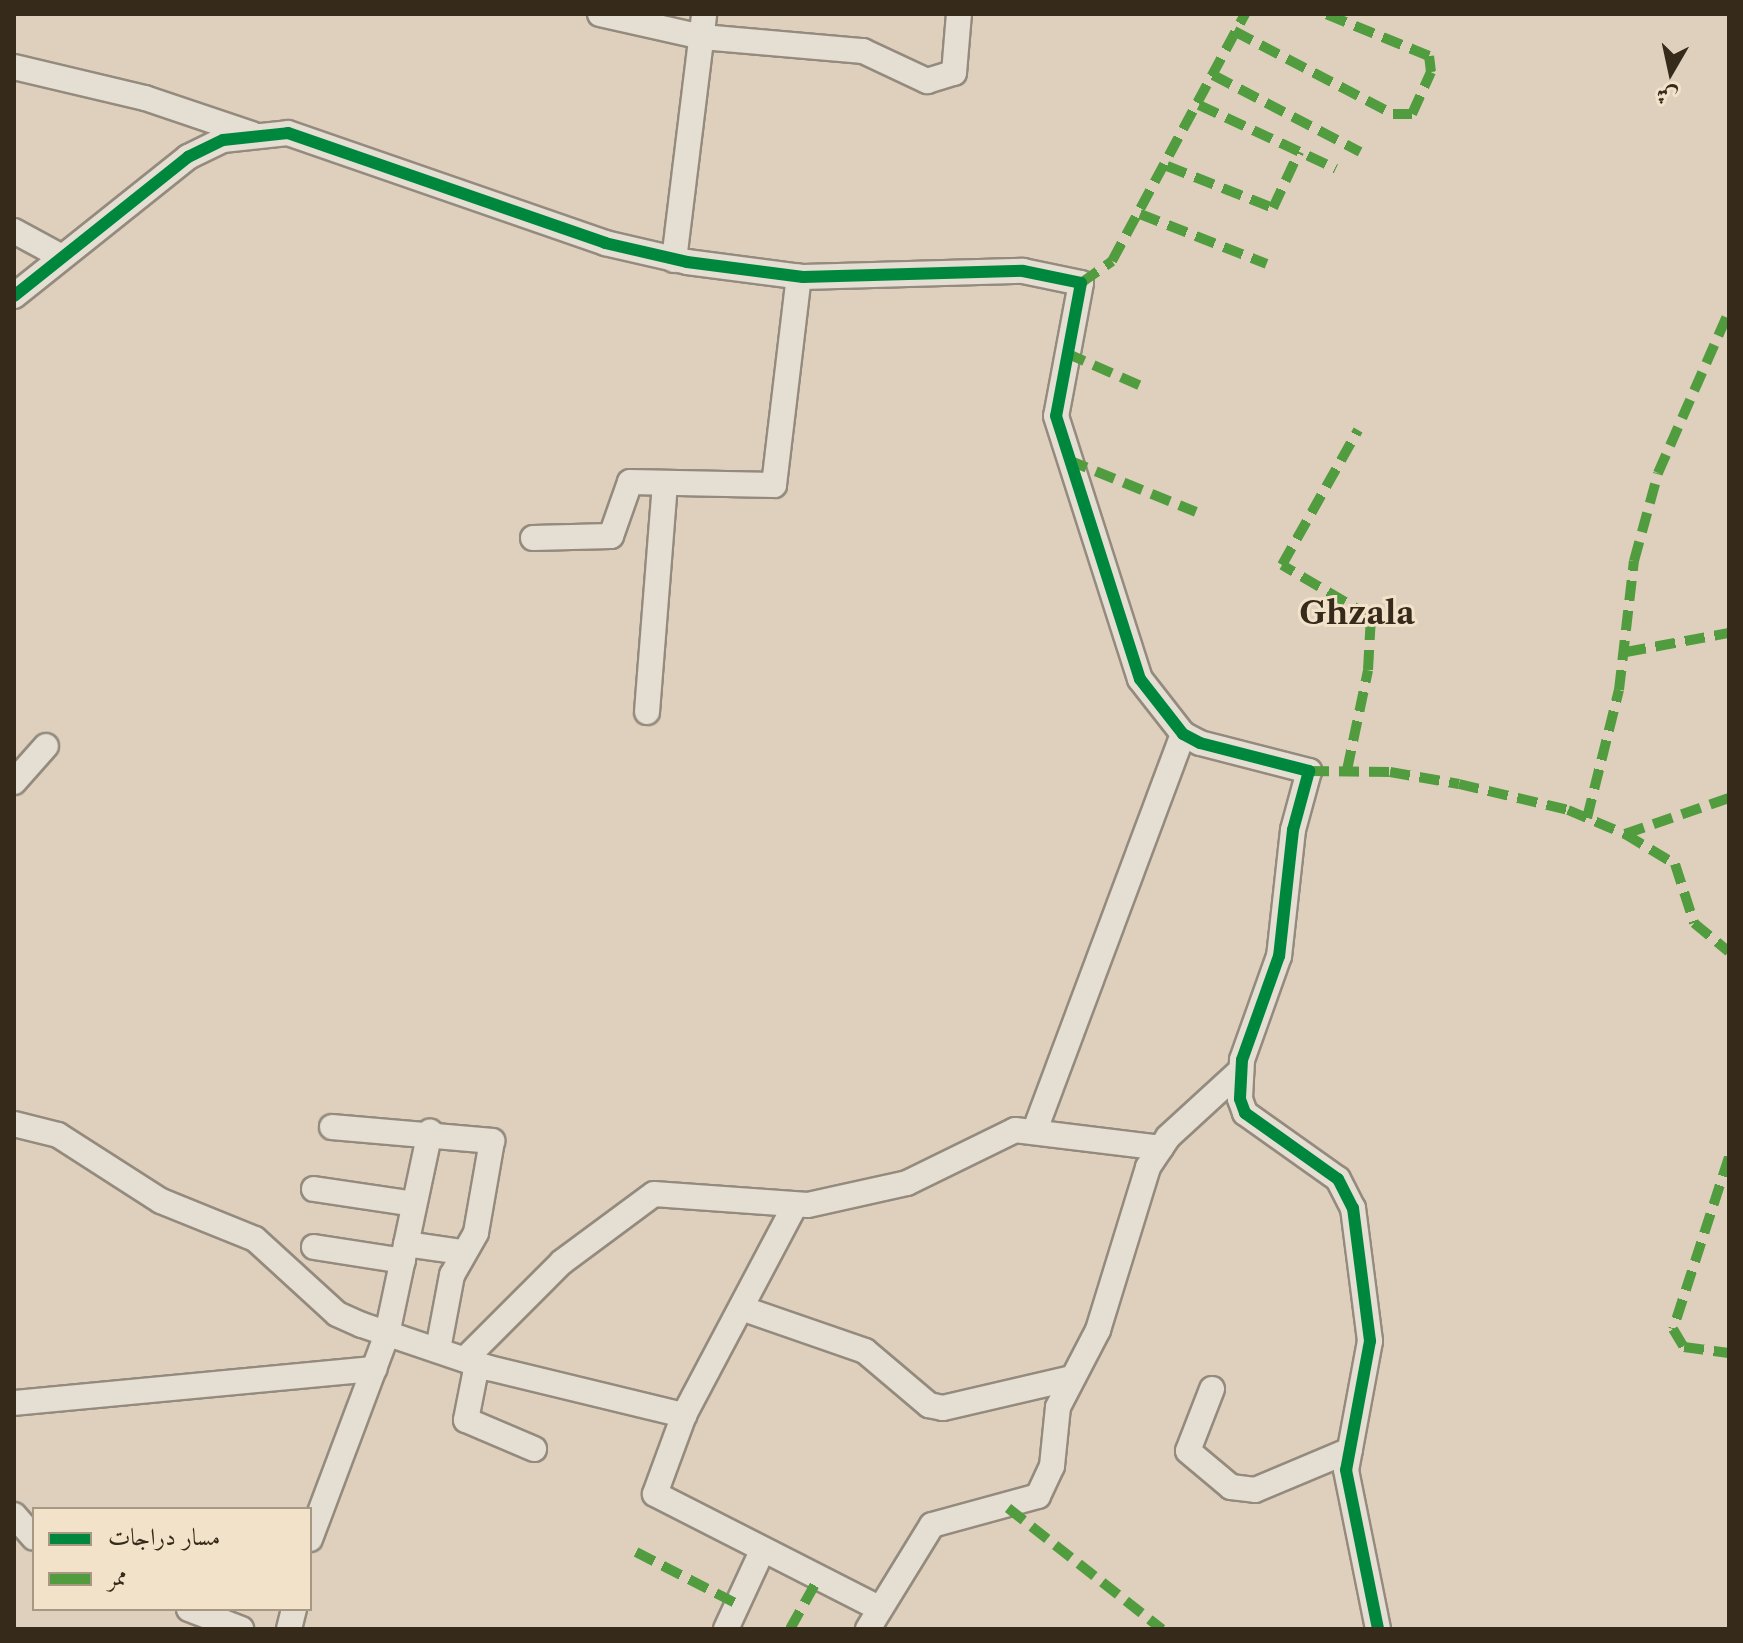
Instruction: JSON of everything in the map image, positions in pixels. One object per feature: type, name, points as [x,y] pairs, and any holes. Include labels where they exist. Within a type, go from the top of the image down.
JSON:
[{"type":"street","points":[[600,14],[703,25],[863,51],[906,75],[942,80],[954,73],[959,14]]},
{"type":"street","points":[[674,260],[703,25]]},
{"type":"street","points":[[14,67],[145,98],[254,135],[327,142],[512,213],[674,260],[799,276],[1023,271],[1081,283],[1059,431],[1140,679],[1183,734],[1222,752],[1309,771],[1293,830],[1279,956],[1241,1070],[1245,1113],[1338,1179],[1353,1208],[1370,1341],[1350,1450],[1347,1485],[1378,1629]]},
{"type":"street","points":[[14,295],[188,157],[254,135]]},
{"type":"street","points":[[14,231],[60,256]]},
{"type":"street","points":[[533,538],[611,536],[624,487],[665,484],[774,485],[799,276]]},
{"type":"street","points":[[647,712],[665,484]]},
{"type":"street","points":[[1035,1130],[1183,734]]},
{"type":"street","points":[[14,782],[46,746]]},
{"type":"street","points":[[794,1207],[684,1415],[655,1494],[762,1551],[873,1618],[932,1525],[1038,1496],[1052,1466],[1068,1379],[1098,1330],[1121,1240],[1161,1148],[1241,1070]]},
{"type":"street","points":[[14,1124],[58,1135],[161,1201],[255,1239],[337,1314],[471,1362],[684,1415]]},
{"type":"street","points":[[332,1127],[430,1132],[492,1141],[476,1233],[462,1252],[438,1349]]},
{"type":"street","points":[[534,1449],[466,1420],[471,1362],[562,1262],[638,1200],[654,1194],[794,1207],[907,1183],[1015,1130],[1035,1130],[1161,1148]]},
{"type":"street","points":[[312,1534],[387,1334],[430,1132]]},
{"type":"street","points":[[314,1189],[414,1204]]},
{"type":"street","points":[[314,1247],[405,1253],[462,1252]]},
{"type":"street","points":[[741,1308],[865,1351],[929,1405],[1068,1379]]},
{"type":"street","points":[[14,1403],[374,1369]]},
{"type":"street","points":[[1212,1389],[1188,1451],[1231,1487],[1255,1490],[1350,1450]]},
{"type":"street","points":[[14,1515],[32,1536]]},
{"type":"street","points":[[726,1629],[762,1551]]},
{"type":"street","points":[[194,1611],[241,1629]]},
{"type":"marked path","points":[[1081,283],[1112,261],[1245,14]]},
{"type":"marked path","points":[[1234,31],[1393,114],[1412,114],[1431,72],[1429,56],[1326,14]]},
{"type":"marked path","points":[[1213,75],[1360,152]]},
{"type":"marked path","points":[[1199,105],[1336,169]]},
{"type":"marked path","points":[[1167,166],[1273,208],[1299,152]]},
{"type":"marked path","points":[[1140,214],[1267,264]]},
{"type":"marked path","points":[[1587,818],[1619,690],[1634,561],[1658,473],[1729,311]]},
{"type":"marked path","points":[[1066,353],[1141,386]]},
{"type":"marked path","points":[[1347,770],[1368,670],[1371,617],[1282,565],[1358,430]]},
{"type":"marked path","points":[[1068,460],[1196,512]]},
{"type":"marked path","points":[[1626,652],[1729,633]]},
{"type":"marked path","points":[[1309,771],[1390,772],[1459,784],[1568,810],[1625,834],[1675,864],[1694,923],[1729,952]]},
{"type":"marked path","points":[[1625,834],[1729,798]]},
{"type":"marked path","points":[[1729,1157],[1673,1329],[1684,1347],[1729,1353]]},
{"type":"marked path","points":[[1008,1508],[1162,1629]]},
{"type":"marked path","points":[[636,1552],[737,1604]]},
{"type":"marked path","points":[[790,1629],[818,1579]]},
{"type":"cycle path","points":[[14,296],[188,157],[223,140],[288,133],[605,243],[687,262],[803,277],[1023,271],[1081,283],[1056,416],[1140,679],[1183,734],[1200,743],[1309,771],[1293,830],[1279,956],[1242,1060],[1240,1099],[1245,1113],[1338,1179],[1353,1208],[1370,1341],[1346,1470],[1378,1629]]},
{"type":"district","name":"Ghzala","points":[[1357,613]]}]
